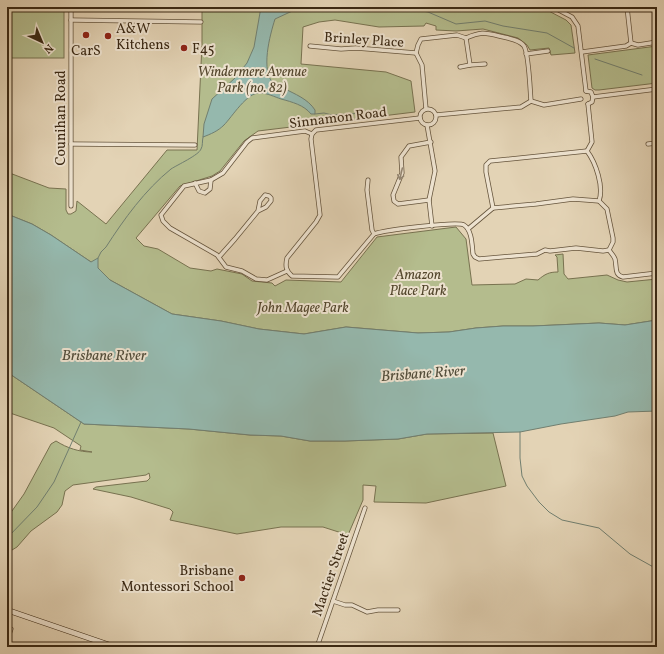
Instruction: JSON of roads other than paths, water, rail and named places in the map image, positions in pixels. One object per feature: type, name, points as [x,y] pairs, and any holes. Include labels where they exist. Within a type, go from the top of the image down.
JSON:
[{"type":"street","name":"Counihan Road","points":[[71,7],[71,206]]},
{"type":"street","points":[[553,7],[570,16],[577,23],[579,28],[582,52],[584,103],[588,104],[592,142],[587,151]]},
{"type":"street","points":[[627,7],[631,43]]},
{"type":"street","points":[[71,20],[201,22]]},
{"type":"street","points":[[426,109],[422,65],[416,53],[418,45],[422,40],[456,35],[466,38],[484,32],[517,41],[524,46],[531,101]]},
{"type":"street","points":[[466,38],[470,65]]},
{"type":"street","points":[[582,52],[626,46],[631,43],[638,45],[657,42]]},
{"type":"street","name":"Brinley Place","points":[[310,46],[416,53]]},
{"type":"street","points":[[526,54],[548,51]]},
{"type":"street","points":[[460,67],[485,64]]},
{"type":"street","points":[[594,97],[657,89]]},
{"type":"street","points":[[531,101],[544,105],[591,92],[594,97]]},
{"type":"street","points":[[588,104],[592,102],[594,97]]},
{"type":"street","points":[[436,115],[522,107],[531,101]]},
{"type":"street","points":[[426,109],[431,109],[436,115]]},
{"type":"street","points":[[426,109],[422,112],[420,118],[422,122],[427,125],[431,142],[435,175],[428,200],[432,226]]},
{"type":"street","points":[[427,125],[434,122],[436,115]]},
{"type":"street","name":"Sinnamon Road","points":[[211,180],[223,173],[251,139],[305,131],[312,134],[316,130],[420,118]]},
{"type":"street","points":[[312,134],[311,139],[320,215],[287,258],[287,271],[292,276],[338,277],[374,234],[432,226],[462,224],[468,229],[473,254],[479,259],[537,254],[545,250],[550,251],[576,248],[603,251],[609,250]]},
{"type":"street","points":[[428,200],[398,204],[394,201],[393,195],[402,173],[401,157],[409,146],[431,142]]},
{"type":"street","points":[[648,144],[657,143]]},
{"type":"street","points":[[71,144],[195,145]]},
{"type":"street","points":[[587,151],[594,160],[602,193],[599,201]]},
{"type":"street","points":[[493,208],[486,172],[486,165],[490,161],[587,151]]},
{"type":"street","points":[[195,183],[199,191],[205,193],[210,189],[211,180],[195,183],[182,188],[162,213],[161,218],[170,228],[219,257],[226,267],[242,271],[256,279],[272,279],[287,271]]},
{"type":"street","points":[[368,180],[367,190],[372,230],[374,234]]},
{"type":"street","points":[[219,257],[258,211],[266,207],[271,201],[269,196],[265,195],[260,201],[258,211]]},
{"type":"street","points":[[468,229],[493,208],[574,199],[599,201],[607,209],[613,238],[609,250],[615,260],[617,273],[619,276],[623,277],[657,273]]},
{"type":"street","name":"Mactier Street","points":[[317,647],[365,508]]},
{"type":"street","points":[[333,601],[345,605],[352,605],[367,612],[378,610],[398,610]]},
{"type":"street","points":[[7,610],[115,647]]},
{"type":"street","points":[[7,640],[11,629]]},
{"type":"water","points":[[261,7],[301,7],[275,19],[267,53],[268,71],[274,84],[305,100],[315,110],[315,114],[311,114],[301,106],[281,99],[260,93],[255,94],[250,96],[240,106],[222,127],[203,137],[204,124],[212,99],[235,78],[247,63],[254,47]]},
{"type":"water","name":"Brisbane River","points":[[7,214],[32,224],[91,262],[98,258],[98,268],[110,280],[172,314],[221,321],[259,329],[304,334],[346,327],[418,333],[449,332],[503,326],[599,323],[625,325],[657,320],[657,411],[628,412],[615,416],[520,432],[427,434],[398,439],[345,441],[310,441],[281,436],[250,435],[189,429],[84,424],[7,372]]},
{"type":"waterway","points":[[376,7],[384,10],[405,8],[428,12],[456,24],[485,21],[503,26],[547,33],[574,48]]},
{"type":"waterway","points":[[595,59],[642,75]]},
{"type":"waterway","points":[[315,114],[324,113],[332,115],[364,113]]},
{"type":"waterway","points":[[98,258],[120,226],[152,186],[171,169],[192,157],[199,151],[202,146],[203,137]]},
{"type":"waterway","points":[[7,538],[37,507],[54,482],[81,422]]},
{"type":"waterway","points":[[520,432],[522,476],[527,486],[539,502],[549,512],[562,520],[599,528],[630,554],[657,569]]},
{"type":"place","name":"CarS","points":[[86,35]]},
{"type":"place","name":"A&W Kitchens","points":[[108,36]]},
{"type":"place","name":"F45","points":[[184,48]]},
{"type":"place","name":"Brisbane Montessori School","points":[[242,578]]},
{"type":"park label","name":"Windermere Avenue Park (no. 82)","points":[[252,80]]},
{"type":"park label","name":"Amazon Place Park","points":[[418,282]]},
{"type":"park label","name":"John Magee Park","points":[[303,307]]}]
